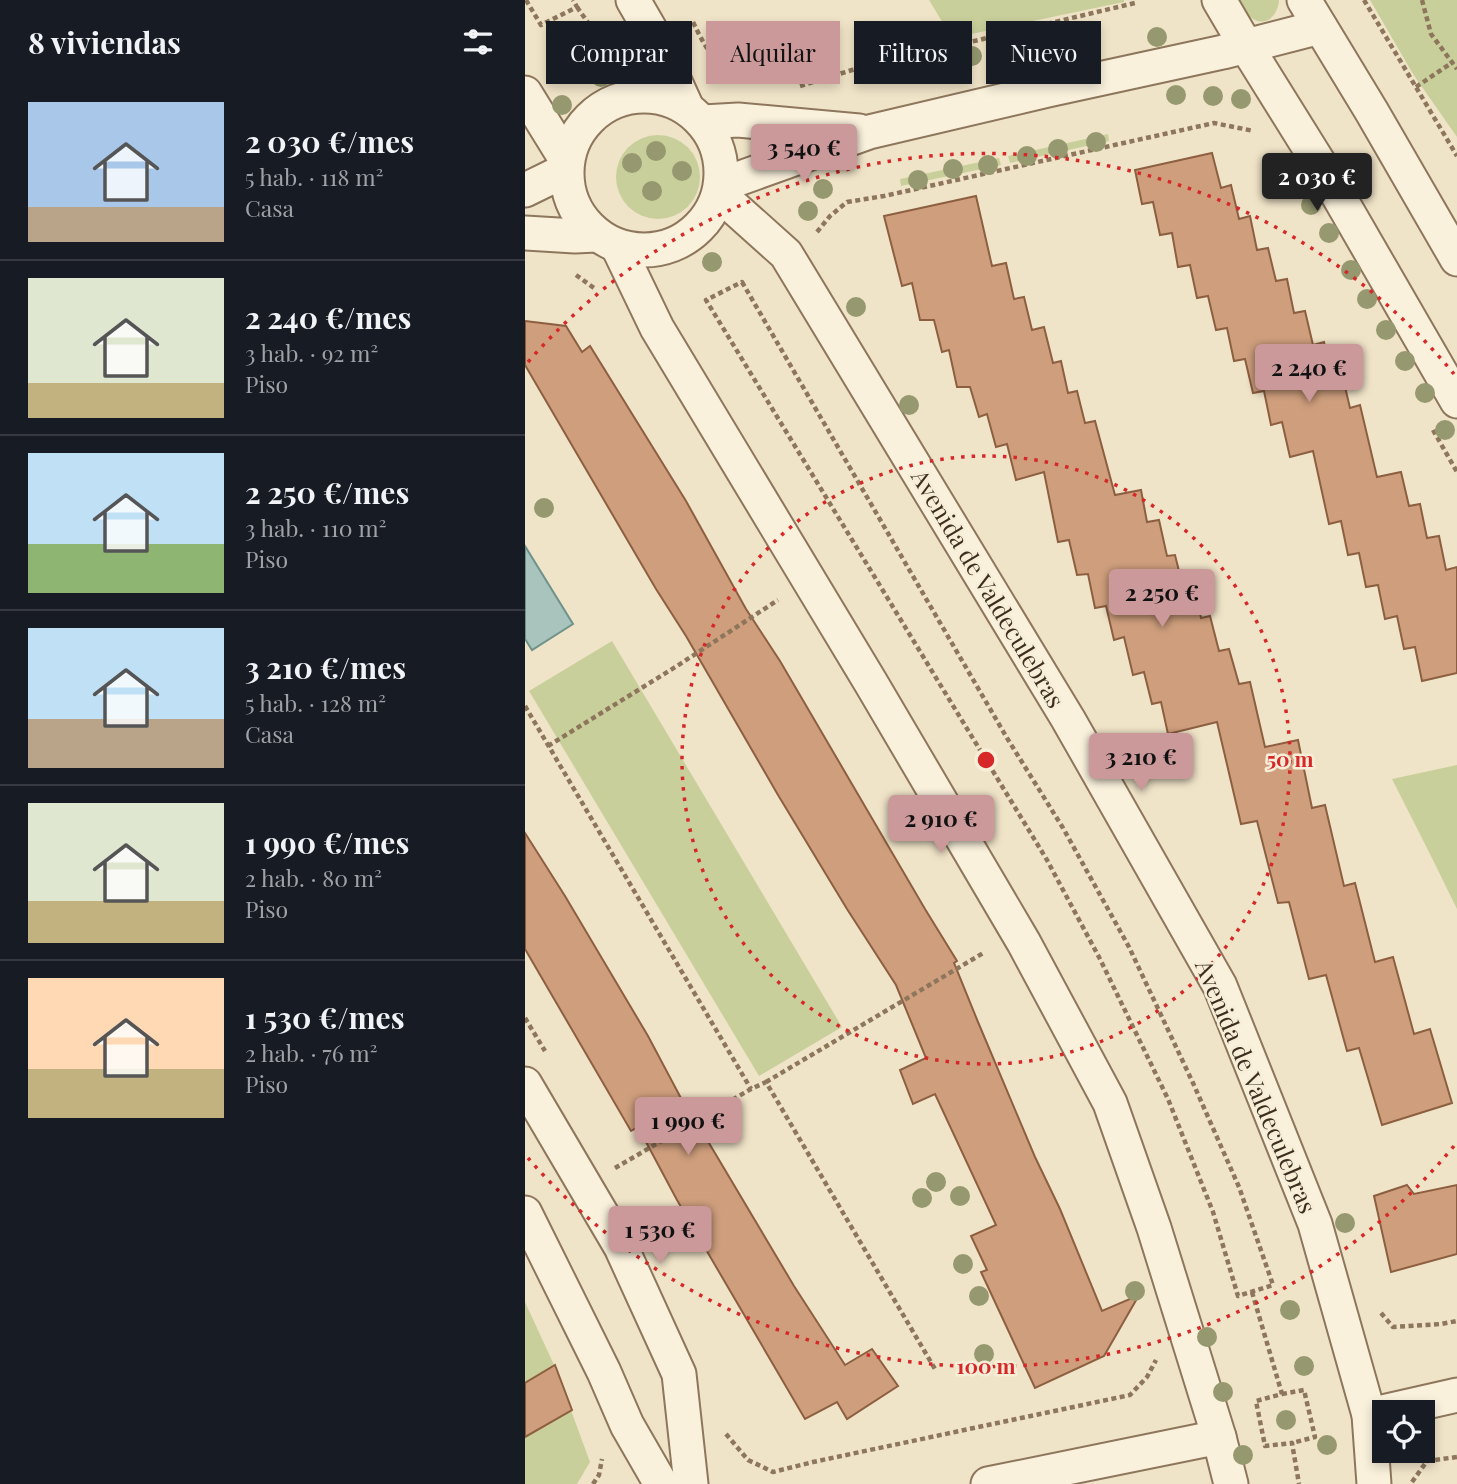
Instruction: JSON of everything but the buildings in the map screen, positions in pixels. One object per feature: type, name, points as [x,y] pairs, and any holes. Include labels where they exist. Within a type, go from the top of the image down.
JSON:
[{"type":"street","points":[[525,233],[575,236],[643,251],[668,247],[690,235],[708,217],[720,189],[721,163],[715,141],[695,115],[633,0]]},
{"type":"street","points":[[1219,0],[1328,176],[1457,401]]},
{"type":"street","points":[[720,189],[869,132],[1246,46],[1312,13],[1457,260]]},
{"type":"street","points":[[525,93],[566,165]]},
{"type":"street","points":[[869,132],[695,115],[663,98],[637,96],[613,102],[591,116],[575,137],[566,165],[568,188],[573,206],[583,222],[607,241],[871,683],[1024,943],[1110,1103],[1154,1228],[1231,1484]]},
{"type":"street","points":[[525,190],[566,165]]},
{"type":"street","name":"Avenida de Valdeculebras","points":[[720,189],[786,254],[1068,719],[1220,986],[1315,1224],[1369,1415],[1374,1484]]},
{"type":"street","points":[[525,1084],[621,1247],[679,1374],[691,1484]]},
{"type":"street","points":[[525,1213],[604,1372],[627,1425],[661,1484]]},
{"type":"street","points":[[1369,1415],[1457,1395]]},
{"type":"street","points":[[988,1484],[1219,1437]]},
{"type":"path","points":[[526,0],[541,25],[577,7]]},
{"type":"path","points":[[573,0],[587,21]]},
{"type":"path","points":[[787,89],[852,70],[1135,4],[1136,0]]},
{"type":"path","points":[[1364,0],[1457,156]]},
{"type":"path","points":[[1422,0],[1430,34],[1457,69]]},
{"type":"path","points":[[691,18],[706,48]]},
{"type":"path","points":[[1416,87],[1453,62]]},
{"type":"path","points":[[817,232],[830,216],[847,202],[1214,123],[1254,131]]},
{"type":"path","points":[[575,275],[594,287],[601,298]]},
{"type":"path","points":[[743,282],[1000,726],[1063,828],[1129,947],[1239,1186],[1273,1285],[1252,1292],[1238,1296],[1213,1212],[1168,1099],[1100,959],[1047,860],[706,300],[743,282]]},
{"type":"path","points":[[548,746],[781,598]]},
{"type":"path","points":[[525,706],[751,1088]]},
{"type":"path","points":[[612,1170],[988,950]]},
{"type":"path","points":[[766,1082],[935,1368]]},
{"type":"path","points":[[1252,1292],[1282,1394]]},
{"type":"path","points":[[1378,1310],[1392,1326],[1457,1321]]},
{"type":"path","points":[[721,1424],[727,1436],[748,1460],[773,1472],[813,1461],[1130,1395],[1147,1377],[1161,1352]]},
{"type":"path","points":[[1304,1390],[1315,1437],[1265,1446],[1256,1401],[1282,1394],[1304,1390]]},
{"type":"path","points":[[1292,1443],[1299,1484]]},
{"type":"path","points":[[1411,1484],[1427,1461],[1457,1457]]},
{"type":"green space","points":[[929,0],[1124,0],[1033,21],[986,21],[986,31],[972,34],[972,21],[942,21]]},
{"type":"green space","points":[[1239,0],[1279,0],[1273,16],[1269,20],[1259,21],[1248,15]]},
{"type":"green space","points":[[1370,0],[1457,0],[1457,137],[1413,74]]},
{"type":"green space","points":[[1108,134],[1109,141],[1010,163],[1008,156]]},
{"type":"green space","points":[[658,135],[674,138],[688,147],[697,161],[700,177],[697,193],[688,207],[674,216],[658,219],[642,216],[628,207],[619,193],[616,177],[619,161],[628,147],[642,138]]},
{"type":"green space","points":[[999,158],[1001,165],[901,186],[900,179]]},
{"type":"green space","points":[[612,641],[842,1027],[759,1076],[529,691]]},
{"type":"green space","points":[[1457,765],[1457,909],[1392,779]]},
{"type":"green space","points":[[525,1302],[555,1367],[590,1462],[577,1484],[525,1484]]},
{"type":"water","points":[[525,546],[573,624],[532,650],[525,639]]}]
